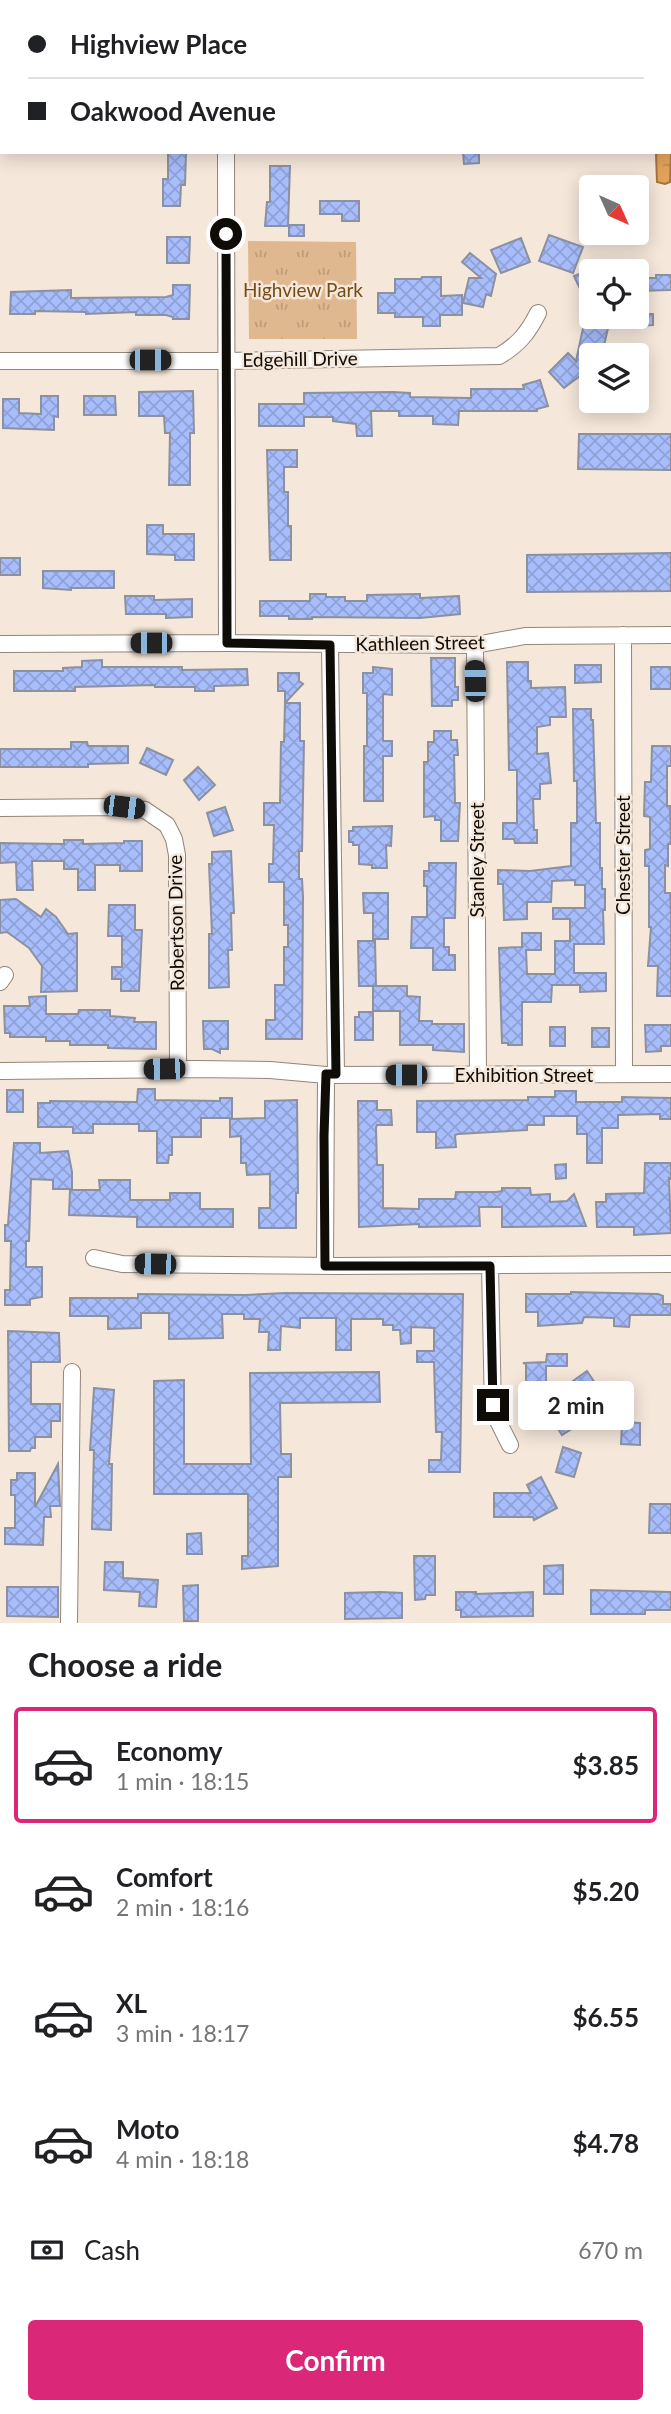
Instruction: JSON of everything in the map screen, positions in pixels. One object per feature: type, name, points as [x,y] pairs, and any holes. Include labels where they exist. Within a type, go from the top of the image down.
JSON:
[{"type":"street","points":[[226,154],[227,643]]},
{"type":"street","name":"Edgehill Drive","points":[[0,360],[499,356],[513,348],[528,333],[538,313]]},
{"type":"street","name":"Chester Street","points":[[623,635],[624,1074]]},
{"type":"street","name":"Kathleen Street","points":[[0,644],[475,645],[525,636],[671,635]]},
{"type":"street","points":[[325,1266],[324,1136],[331,1074],[330,645]]},
{"type":"street","name":"Stanley Street","points":[[475,645],[478,1075]]},
{"type":"street","name":"Robertson Drive","points":[[0,808],[124,807],[145,810],[167,825],[174,839],[177,855],[178,1069]]},
{"type":"street","name":"Exhibition Street","points":[[0,1071],[178,1069],[331,1074],[671,1074]]},
{"type":"street","points":[[94,1258],[122,1264],[671,1264]]},
{"type":"street","points":[[490,1266],[493,1411],[510,1445]]},
{"type":"street","points":[[69,1623],[72,1372]]},
{"type":"green space","name":"Highview Park","points":[[248,241],[356,242],[357,339],[249,339]]},
{"type":"water","points":[[656,154],[671,154],[670,182],[657,182]]},
{"type":"building","points":[[168,154],[186,154],[185,185],[181,185],[180,206],[163,206],[163,179],[168,179]]},
{"type":"building","points":[[463,154],[479,154],[479,163],[464,164]]},
{"type":"building","points":[[270,166],[290,166],[288,226],[265,226],[267,202],[270,202]]},
{"type":"building","points":[[320,201],[359,201],[359,221],[342,221],[342,214],[320,214]]},
{"type":"building","points":[[289,225],[304,225],[304,236],[289,236]]},
{"type":"building","points":[[549,235],[583,247],[573,273],[539,261]]},
{"type":"building","points":[[167,237],[190,237],[189,263],[167,263]]},
{"type":"building","points":[[521,238],[530,262],[501,273],[491,250]]},
{"type":"building","points":[[470,253],[496,274],[491,296],[486,294],[483,307],[463,303],[469,278],[481,278],[462,262]]},
{"type":"building","points":[[579,274],[579,287],[574,276]]},
{"type":"building","points":[[656,275],[671,275],[671,290],[649,291],[649,278],[656,278]]},
{"type":"building","points":[[441,277],[441,296],[462,295],[462,315],[440,315],[440,326],[423,326],[423,317],[395,317],[395,313],[378,313],[378,293],[395,293],[395,279]]},
{"type":"building","points":[[173,285],[190,285],[189,319],[173,319],[166,315],[136,315],[136,312],[86,314],[35,311],[35,314],[10,314],[11,292],[71,290],[71,298],[166,297],[173,295]]},
{"type":"building","points":[[649,314],[653,314],[653,325],[649,325]]},
{"type":"building","points":[[583,329],[608,329],[605,343],[580,343]]},
{"type":"building","points":[[579,347],[579,377],[564,388],[549,372],[568,353],[576,361]]},
{"type":"building","points":[[540,380],[548,406],[537,411],[459,411],[458,425],[433,424],[433,416],[399,416],[399,411],[371,411],[372,436],[357,436],[356,424],[333,421],[333,417],[304,417],[304,426],[259,426],[259,404],[304,404],[304,393],[393,392],[410,393],[410,397],[471,398],[471,389],[524,389],[523,385]]},
{"type":"building","points":[[193,391],[194,433],[190,433],[190,485],[169,485],[170,433],[165,433],[164,416],[139,416],[139,392]]},
{"type":"building","points":[[41,396],[58,396],[58,417],[54,416],[54,430],[3,428],[3,399],[19,399],[19,413],[41,414]]},
{"type":"building","points":[[84,396],[115,396],[116,415],[84,415]]},
{"type":"building","points":[[579,434],[671,434],[671,470],[578,469]]},
{"type":"building","points":[[267,450],[297,450],[297,467],[284,467],[284,492],[288,492],[288,526],[291,526],[291,560],[270,560]]},
{"type":"building","points":[[147,525],[163,525],[163,534],[194,534],[194,560],[175,560],[175,555],[147,554]]},
{"type":"building","points":[[671,553],[671,591],[527,592],[527,555]]},
{"type":"building","points":[[0,558],[20,558],[20,575],[0,575]]},
{"type":"building","points":[[43,571],[114,571],[114,588],[43,588]]},
{"type":"building","points":[[310,594],[345,597],[345,601],[367,601],[367,595],[420,594],[420,598],[459,596],[460,614],[420,618],[289,619],[289,616],[260,616],[260,601],[310,601]]},
{"type":"building","points":[[125,596],[154,596],[154,600],[192,599],[192,617],[166,618],[166,614],[126,614]]},
{"type":"building","points":[[431,658],[455,658],[458,700],[452,700],[452,706],[432,706]]},
{"type":"building","points":[[102,660],[102,667],[247,669],[248,685],[214,686],[214,691],[155,685],[75,687],[75,691],[14,691],[14,671],[63,671],[63,668],[82,667],[82,661]]},
{"type":"building","points":[[507,662],[528,662],[528,681],[531,681],[531,688],[565,687],[566,717],[550,717],[550,725],[537,727],[537,754],[548,753],[551,783],[540,784],[540,799],[533,799],[537,843],[515,843],[514,839],[503,839],[503,823],[517,823],[517,770],[509,770]]},
{"type":"building","points":[[575,665],[601,665],[601,682],[575,683]]},
{"type":"building","points":[[373,667],[392,669],[392,695],[383,694],[383,741],[392,741],[392,756],[383,756],[383,801],[364,801],[367,693],[363,693],[363,673],[373,673]]},
{"type":"building","points":[[651,667],[671,667],[671,689],[651,689]]},
{"type":"building","points":[[278,673],[299,673],[299,681],[303,684],[285,703],[285,691],[278,691]]},
{"type":"building","points":[[285,703],[300,703],[300,741],[304,741],[302,851],[299,851],[299,879],[302,879],[303,897],[302,1039],[266,1039],[266,1020],[275,1020],[275,985],[284,985],[284,947],[288,947],[288,925],[284,925],[284,882],[269,882],[269,864],[273,864],[274,825],[264,825],[264,803],[280,803]]},
{"type":"building","points":[[573,709],[591,709],[593,720],[596,823],[600,823],[600,868],[602,889],[605,889],[604,944],[574,944],[574,973],[606,973],[606,991],[580,992],[580,985],[552,985],[551,1002],[522,1002],[522,1045],[508,1045],[502,1043],[499,948],[522,947],[522,933],[541,933],[541,950],[526,950],[527,974],[555,974],[555,941],[570,941],[570,919],[553,919],[553,908],[585,908],[585,885],[575,885],[575,880],[552,881],[551,902],[527,902],[527,919],[504,920],[503,884],[498,884],[498,870],[530,871],[571,866],[571,823],[577,823]]},
{"type":"building","points":[[434,731],[451,731],[451,740],[457,740],[458,755],[454,755],[455,803],[460,803],[458,841],[441,841],[441,820],[435,820],[435,816],[424,817],[424,762],[428,762],[428,742],[434,742]]},
{"type":"building","points":[[71,742],[87,742],[88,746],[128,746],[128,763],[88,764],[88,767],[0,767],[0,749],[71,749]]},
{"type":"building","points":[[652,746],[671,746],[671,766],[667,766],[667,806],[670,806],[671,844],[668,844],[668,866],[665,865],[665,893],[670,893],[671,996],[657,996],[658,966],[648,966],[651,927],[649,866],[645,866],[645,850],[650,849],[650,817],[644,816],[645,782],[651,782]]},
{"type":"building","points":[[147,748],[173,760],[166,775],[140,763]]},
{"type":"building","points":[[198,767],[215,785],[199,800],[184,780]]},
{"type":"building","points":[[225,807],[233,830],[214,836],[207,813]]},
{"type":"building","points":[[392,826],[391,846],[386,845],[387,868],[372,868],[372,865],[359,864],[359,845],[349,842],[349,831],[353,831],[353,827]]},
{"type":"building","points":[[64,840],[83,840],[83,844],[142,841],[142,871],[120,871],[120,865],[95,865],[95,890],[78,890],[78,869],[64,869],[64,861],[32,861],[33,890],[17,890],[16,862],[0,863],[0,843],[64,844]]},
{"type":"building","points":[[231,851],[234,913],[231,913],[232,950],[228,950],[229,987],[209,988],[209,934],[212,934],[209,864],[212,864],[212,852]]},
{"type":"building","points":[[429,863],[456,863],[455,918],[444,918],[444,947],[449,947],[449,955],[455,955],[455,970],[433,970],[433,948],[411,948],[412,917],[427,917],[424,871],[429,871]]},
{"type":"building","points":[[363,893],[388,893],[388,939],[373,939],[373,913],[364,913]]},
{"type":"building","points":[[16,899],[41,917],[46,909],[56,917],[68,934],[77,933],[77,991],[41,992],[42,966],[29,948],[7,932],[0,933],[0,900]]},
{"type":"building","points":[[109,905],[135,905],[135,930],[142,930],[139,991],[121,991],[121,979],[112,979],[112,967],[122,967],[122,936],[108,936]]},
{"type":"building","points":[[358,941],[375,941],[376,986],[359,986]]},
{"type":"building","points":[[373,986],[407,986],[407,996],[420,997],[419,1021],[432,1021],[432,1024],[464,1024],[464,1052],[433,1050],[433,1045],[400,1045],[400,1011],[373,1011]]},
{"type":"building","points":[[46,996],[46,1014],[110,1010],[110,1016],[135,1018],[134,1022],[156,1022],[156,1049],[70,1045],[70,1041],[46,1041],[46,1037],[10,1037],[10,1033],[5,1033],[4,1006],[30,1006],[29,997]]},
{"type":"building","points":[[359,1012],[373,1012],[373,1040],[355,1040],[355,1017],[359,1017]]},
{"type":"building","points":[[203,1021],[228,1021],[228,1049],[220,1049],[220,1053],[204,1049]]},
{"type":"building","points":[[645,1025],[671,1025],[671,1046],[661,1046],[661,1051],[646,1052]]},
{"type":"building","points":[[550,1027],[565,1027],[565,1046],[550,1046]]},
{"type":"building","points":[[592,1028],[609,1028],[609,1047],[592,1047]]},
{"type":"building","points":[[138,1089],[155,1089],[155,1100],[220,1101],[220,1098],[232,1098],[232,1118],[201,1118],[201,1137],[172,1137],[172,1155],[169,1155],[168,1163],[157,1163],[157,1131],[139,1131],[139,1124],[93,1124],[93,1133],[73,1133],[73,1127],[38,1127],[38,1103],[137,1102]]},
{"type":"building","points":[[7,1090],[23,1090],[23,1112],[7,1112]]},
{"type":"building","points":[[555,1091],[576,1091],[576,1102],[622,1102],[622,1097],[671,1098],[671,1119],[660,1119],[660,1114],[618,1115],[618,1128],[602,1128],[602,1163],[587,1163],[587,1134],[577,1134],[577,1116],[544,1116],[544,1125],[527,1125],[527,1130],[458,1134],[455,1135],[456,1147],[436,1148],[436,1132],[417,1132],[417,1101],[528,1100],[528,1097],[555,1097]]},
{"type":"building","points":[[297,1100],[296,1228],[259,1228],[259,1208],[270,1208],[270,1174],[247,1175],[246,1163],[241,1163],[241,1136],[230,1137],[230,1119],[265,1118],[265,1101]]},
{"type":"building","points":[[358,1101],[377,1101],[377,1110],[391,1110],[392,1125],[377,1125],[376,1128],[377,1165],[383,1165],[383,1208],[419,1209],[419,1199],[455,1199],[456,1192],[497,1192],[502,1191],[502,1188],[530,1188],[531,1195],[550,1194],[550,1202],[567,1201],[574,1194],[586,1226],[502,1227],[502,1207],[479,1207],[480,1226],[419,1227],[419,1224],[359,1227]]},
{"type":"building","points":[[14,1143],[40,1143],[40,1153],[68,1151],[72,1172],[72,1189],[53,1189],[53,1180],[31,1179],[26,1267],[42,1267],[42,1297],[30,1299],[30,1305],[5,1305],[5,1290],[10,1290],[11,1241],[5,1241],[5,1225],[8,1225]]},
{"type":"building","points":[[645,1163],[671,1163],[671,1233],[634,1235],[634,1227],[597,1227],[596,1202],[606,1202],[606,1194],[644,1193]]},
{"type":"building","points":[[566,1164],[566,1178],[556,1179],[555,1165]]},
{"type":"building","points":[[99,1180],[130,1180],[130,1200],[170,1200],[170,1193],[200,1193],[200,1209],[233,1209],[233,1227],[137,1227],[137,1217],[69,1215],[70,1190],[100,1190]]},
{"type":"building","points":[[138,1294],[463,1294],[460,1472],[429,1472],[429,1460],[441,1460],[442,1432],[436,1432],[434,1362],[417,1362],[417,1351],[434,1351],[434,1328],[411,1327],[411,1343],[401,1344],[400,1330],[393,1330],[393,1325],[383,1325],[383,1319],[351,1319],[351,1350],[336,1350],[336,1318],[300,1318],[300,1328],[281,1326],[280,1350],[268,1350],[269,1332],[259,1332],[260,1319],[244,1319],[244,1314],[222,1314],[223,1338],[169,1339],[169,1313],[141,1313],[141,1328],[108,1329],[108,1316],[70,1316],[70,1298],[138,1298]]},
{"type":"building","points":[[526,1294],[658,1294],[663,1296],[663,1304],[671,1304],[671,1315],[630,1315],[629,1327],[614,1326],[614,1318],[584,1317],[582,1323],[538,1326],[538,1312],[526,1312]]},
{"type":"building","points":[[8,1331],[59,1333],[60,1362],[31,1362],[31,1404],[60,1404],[60,1421],[51,1421],[51,1437],[35,1437],[35,1448],[30,1451],[9,1451]]},
{"type":"building","points":[[547,1354],[567,1354],[567,1366],[546,1366],[546,1391],[526,1391],[526,1364],[523,1363],[546,1362]]},
{"type":"building","points":[[587,1371],[595,1383],[579,1390],[573,1381]]},
{"type":"building","points":[[379,1372],[380,1402],[280,1403],[281,1454],[291,1454],[291,1477],[278,1477],[278,1566],[242,1569],[242,1556],[248,1556],[248,1494],[154,1494],[154,1381],[184,1380],[184,1464],[251,1464],[250,1373]]},
{"type":"building","points":[[94,1388],[114,1390],[109,1464],[112,1464],[111,1530],[92,1529],[94,1450],[90,1450]]},
{"type":"building","points":[[565,1399],[581,1423],[562,1435],[548,1413],[551,1412],[549,1409]]},
{"type":"building","points":[[622,1422],[640,1423],[640,1445],[621,1444]]},
{"type":"building","points":[[563,1447],[581,1453],[574,1477],[556,1472]]},
{"type":"building","points":[[58,1464],[60,1506],[50,1506],[51,1517],[44,1517],[43,1545],[5,1544],[5,1528],[15,1528],[15,1495],[11,1495],[11,1480],[17,1480],[17,1473],[35,1473],[35,1507]]},
{"type":"building","points":[[541,1477],[557,1508],[534,1520],[533,1517],[494,1517],[494,1493],[531,1493],[527,1485]]},
{"type":"building","points":[[650,1504],[671,1504],[671,1533],[649,1533]]},
{"type":"building","points":[[201,1533],[202,1554],[187,1554],[187,1534]]},
{"type":"building","points":[[414,1556],[435,1556],[435,1595],[426,1595],[425,1599],[415,1600]]},
{"type":"building","points":[[105,1562],[123,1562],[123,1578],[158,1580],[156,1607],[139,1606],[140,1592],[104,1590]]},
{"type":"building","points":[[563,1565],[563,1594],[544,1594],[544,1566]]},
{"type":"building","points":[[198,1585],[198,1621],[184,1621],[183,1586]]},
{"type":"building","points":[[7,1587],[58,1587],[58,1617],[7,1616]]},
{"type":"building","points":[[591,1590],[671,1592],[671,1610],[645,1610],[645,1614],[591,1614]]},
{"type":"building","points":[[456,1592],[533,1592],[533,1616],[461,1617],[461,1610],[456,1610]]},
{"type":"building","points":[[345,1593],[402,1593],[402,1618],[345,1619]]},
{"type":"route","points":[[226,234],[227,643],[330,645],[336,1074],[326,1074],[325,1266],[490,1266],[493,1405]]}]
